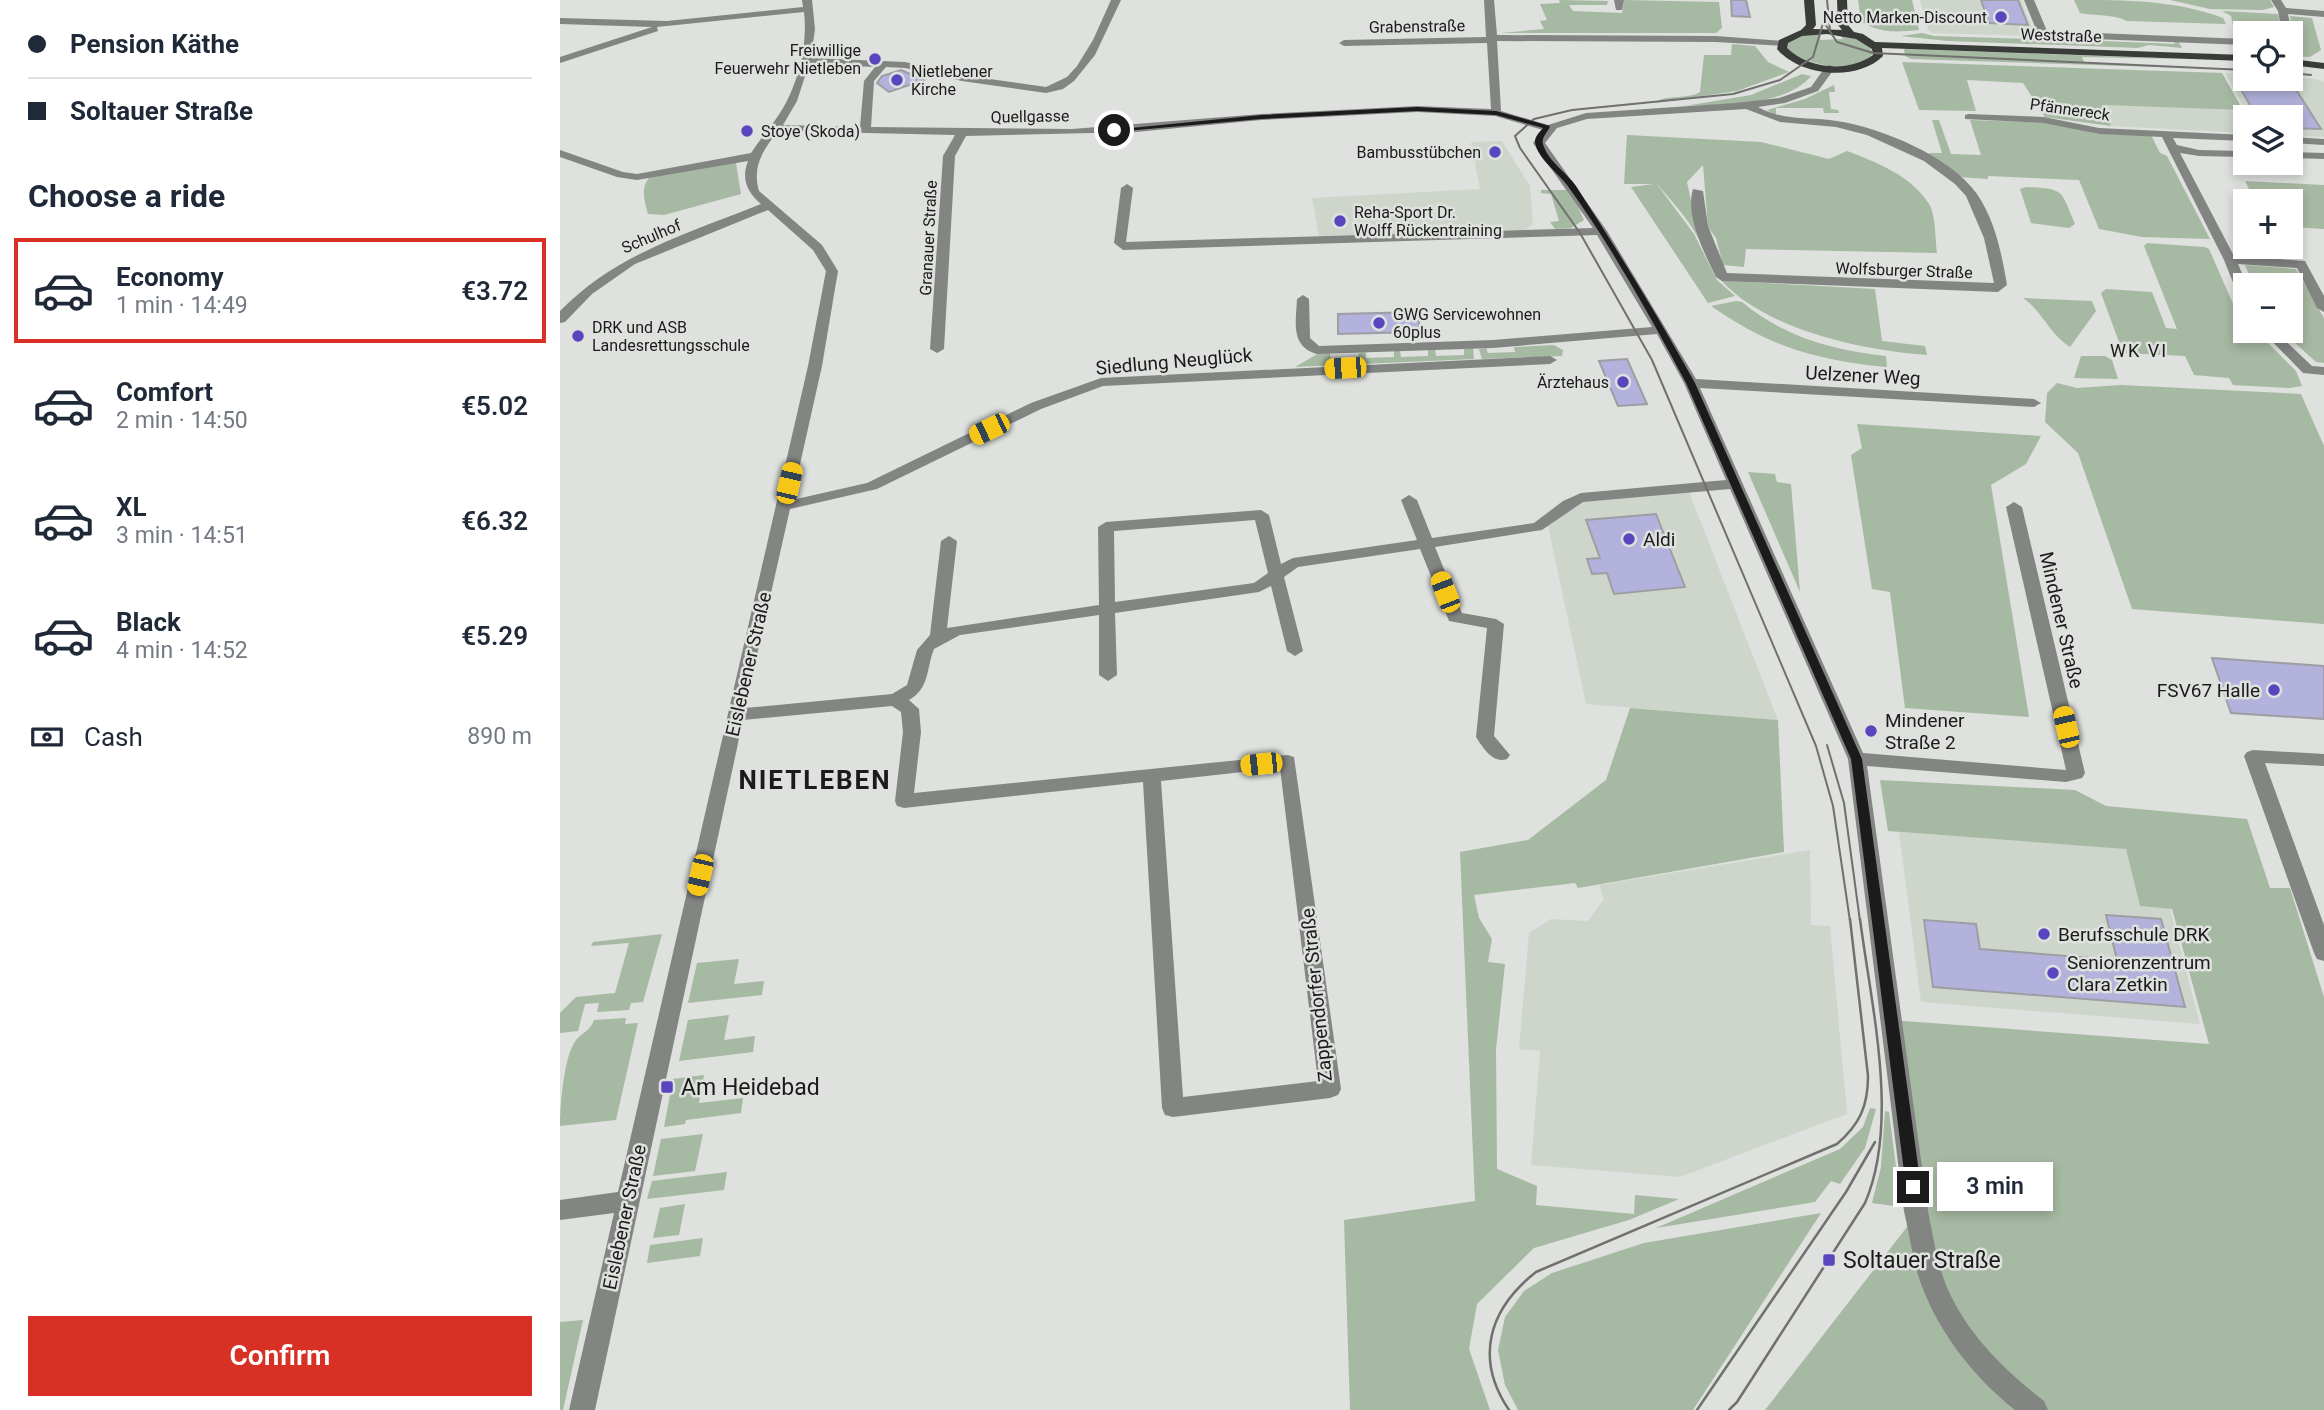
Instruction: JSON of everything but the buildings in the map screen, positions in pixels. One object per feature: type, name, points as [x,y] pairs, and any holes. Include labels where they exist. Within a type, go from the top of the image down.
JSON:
[{"type":"main road","points":[[1805,32],[1811,25],[1809,0]]},
{"type":"main road","points":[[1842,0],[1843,25],[1850,34]]},
{"type":"main road","points":[[1805,32],[1850,34],[1875,45],[1879,54],[1870,62],[1855,67],[1830,68],[1795,60],[1783,51],[1782,44],[1787,38],[1805,32]]},
{"type":"main road","name":"Weststraße","points":[[1875,45],[2233,58]]},
{"type":"main road","points":[[2303,63],[2324,65]]},
{"type":"street","points":[[804,61],[921,67],[943,74],[1046,90],[1057,89],[1091,55],[1116,0]]},
{"type":"street","points":[[1489,0],[1496,113]]},
{"type":"street","points":[[2029,0],[2043,34],[2233,42]]},
{"type":"street","points":[[2276,0],[2283,11],[2285,21]]},
{"type":"street","points":[[560,60],[667,24],[733,12],[807,4],[810,31],[790,105],[755,156],[637,177],[621,175],[560,153]]},
{"type":"street","points":[[2283,11],[2324,14]]},
{"type":"street","points":[[560,21],[606,25],[667,24]]},
{"type":"street","points":[[1490,39],[1716,39],[1782,44]]},
{"type":"street","name":"Grabenstraße","points":[[1344,43],[1490,39]]},
{"type":"street","points":[[861,128],[869,81],[883,65]]},
{"type":"street","name":"Wolfsburger Straße","points":[[1547,128],[1581,116],[1749,106],[1771,102],[1808,91],[1824,82],[1830,68]]},
{"type":"street","name":"Wolfsburger Straße","points":[[1697,191],[1703,236],[1722,277],[1993,289],[2001,285],[1980,211],[1956,179],[1921,156],[1860,129],[1780,120],[1763,115],[1749,106]]},
{"type":"street","name":"Quellgasse","points":[[774,128],[962,132],[1136,129],[1261,117],[1417,109],[1496,113],[1547,128]]},
{"type":"street","name":"Pfännereck","points":[[1969,117],[2044,120],[2099,131],[2233,137]]},
{"type":"street","points":[[1547,128],[1540,137],[1539,144],[1543,152],[1570,183],[1601,231],[1691,383],[1857,759],[1916,1211],[1934,1284],[1975,1356],[2004,1387],[2035,1410]]},
{"type":"street","name":"Granauer Straße","points":[[937,349],[948,156],[962,132]]},
{"type":"street","points":[[2166,134],[2235,273]]},
{"type":"street","points":[[2303,141],[2324,142]]},
{"type":"street","points":[[2172,148],[2199,153],[2233,154]]},
{"type":"street","points":[[2303,155],[2324,156]]},
{"type":"street","name":"Eislebener Straße","points":[[582,1410],[815,366],[832,271],[818,248],[754,192],[749,168],[755,156]]},
{"type":"street","points":[[1127,188],[1120,243],[1123,246],[1544,235],[1601,231]]},
{"type":"street","name":"Schulhof","points":[[560,319],[587,291],[631,261],[770,205]]},
{"type":"street","points":[[2230,260],[2301,264],[2324,307]]},
{"type":"street","points":[[1303,299],[1303,338],[1307,345],[1317,349],[1493,344],[1662,330]]},
{"type":"street","points":[[2280,343],[2308,370],[2324,370]]},
{"type":"street","name":"Siedlung Neuglück","points":[[783,506],[872,486],[1036,406],[1101,382],[1550,360]]},
{"type":"street","name":"Uelzener Weg","points":[[1691,383],[2034,403]]},
{"type":"street","points":[[735,715],[895,700],[914,688],[920,678],[925,649],[939,636],[958,630],[1259,587],[1293,563],[1543,526],[1569,503],[1581,498],[1734,484]]},
{"type":"street","points":[[1409,500],[1455,617],[1496,624],[1485,737],[1501,755]]},
{"type":"street","name":"Mindener Straße","points":[[1857,759],[2066,776],[2076,773],[2014,507]]},
{"type":"street","points":[[1108,674],[1105,527],[1261,515],[1295,652]]},
{"type":"street","points":[[939,636],[949,541]]},
{"type":"street","name":"Zappendorfer Straße","points":[[895,700],[911,709],[912,733],[904,801],[1289,761],[1330,1090],[1173,1108],[1152,776]]},
{"type":"street","points":[[2324,760],[2253,755],[2324,953]]},
{"type":"street","points":[[560,1210],[628,1201]]},
{"type":"shaded area","points":[[1920,0],[2021,0],[2035,36],[1933,33],[1928,30]]},
{"type":"shaded area","points":[[2225,73],[2233,73],[2233,87]]},
{"type":"shaded area","points":[[2303,78],[2324,82],[2324,137],[2303,136],[2303,105],[2243,105],[2235,91],[2303,91]]},
{"type":"shaded area","points":[[2103,105],[2233,109],[2233,132],[2111,126]]},
{"type":"shaded area","points":[[1502,141],[1530,186],[1533,224],[1524,231],[1319,236],[1312,198],[1480,189],[1471,142]]},
{"type":"shaded area","points":[[1689,492],[1778,720],[1586,704],[1548,526],[1575,501]]},
{"type":"shaded area","name":"Berufsschule DRK","points":[[1899,832],[2133,849],[2159,867],[2200,1024],[1921,1002]]},
{"type":"shaded area","points":[[1810,850],[1811,925],[1830,926],[1847,1114],[1680,1177],[1531,1165],[1540,1051],[1519,1049],[1529,933],[1551,919],[1588,921],[1604,899],[1599,885]]},
{"type":"green space","points":[[1559,0],[1608,1],[1607,5],[1569,5],[1573,11],[1622,13],[1624,0],[1719,2],[1722,28],[1716,33],[1501,33],[1544,29],[1540,21],[1547,20],[1540,4],[1560,3]]},
{"type":"green space","points":[[1858,0],[1912,0],[1919,30],[1889,31],[1868,25],[1861,21]]},
{"type":"green space","points":[[2074,0],[2168,4],[2223,18],[2226,24],[2127,21],[2080,13]]},
{"type":"green space","points":[[2170,0],[2270,0],[2274,7],[2263,10],[2210,9]]},
{"type":"green space","points":[[2222,11],[2278,14],[2280,21],[2233,21],[2233,27],[2231,16]]},
{"type":"green space","points":[[2290,16],[2312,18],[2321,50],[2310,57],[2303,57],[2303,21],[2291,21]]},
{"type":"green space","points":[[1821,33],[1820,40],[1843,39],[1840,35],[1859,40],[1871,48],[1873,53],[1865,61],[1843,67],[1818,64],[1787,50],[1786,44],[1798,36]]},
{"type":"green space","points":[[1922,33],[1934,36],[2030,39],[2052,36],[2054,39],[2175,44],[2174,41],[2178,41],[2182,48],[1948,41],[1901,36]]},
{"type":"green space","points":[[1732,44],[1755,46],[1768,62],[1789,72],[1737,91],[1655,103],[1700,92],[1704,55],[1731,55]]},
{"type":"green space","points":[[1904,49],[2185,59],[2082,57],[2084,62],[2189,68],[1911,59],[1905,56]]},
{"type":"green space","points":[[1902,62],[2222,73],[2240,105],[2233,105],[2233,110],[2104,105],[2111,126],[2045,117],[2023,83],[1967,80],[1976,111],[1919,110]]},
{"type":"green space","points":[[1802,74],[1811,76],[1800,86],[1770,99],[1735,104],[1685,106],[1751,95]]},
{"type":"green space","points":[[1834,85],[1835,92],[1829,92],[1831,109],[1838,110],[1839,113],[1824,113],[1823,108],[1776,108],[1776,116],[1767,110],[1805,99]]},
{"type":"green space","points":[[1932,120],[1939,120],[1951,154],[1981,155],[1970,120],[2053,123],[2098,134],[2151,135],[2160,153],[2167,156],[2210,239],[2142,237],[2099,229],[2079,180],[1959,177],[1929,157],[1929,153],[1942,153]]},
{"type":"green space","points":[[1627,135],[1761,142],[1829,159],[1847,151],[1881,165],[1913,185],[1931,209],[1937,253],[1746,249],[1744,267],[1723,265],[1716,238],[1708,227],[1703,165],[1687,182],[1698,233],[1729,281],[1875,289],[1882,341],[1925,346],[1927,355],[1842,342],[1812,333],[1757,309],[1715,273],[1692,227],[1656,183],[1694,234],[1717,280],[1735,296],[1708,303],[1631,187],[1654,184],[1624,184]]},
{"type":"green space","points":[[735,157],[741,194],[664,215],[648,214],[644,189],[651,176]]},
{"type":"green space","points":[[2245,181],[2324,185],[2324,229],[2303,228],[2303,189],[2249,189]]},
{"type":"green space","points":[[2026,187],[2055,190],[2059,193],[2075,224],[2069,228],[2031,223],[2020,189]]},
{"type":"green space","points":[[1541,190],[1566,190],[1584,220],[1571,228],[1555,229],[1550,222],[1559,221],[1551,194],[1541,193]]},
{"type":"green space","points":[[2147,243],[2209,249],[2233,304],[2233,343],[2268,343],[2296,371],[2302,386],[2289,388],[2233,385],[2229,378],[2194,375],[2185,356],[2123,353],[2101,293],[2106,289],[2152,292],[2166,328],[2177,329],[2144,246]]},
{"type":"green space","points":[[2245,265],[2296,269],[2298,273],[2248,273]]},
{"type":"green space","points":[[2303,281],[2324,318],[2324,363],[2316,362],[2295,343],[2303,343]]},
{"type":"green space","points":[[2023,298],[2092,301],[2096,311],[2070,347]]},
{"type":"green space","points":[[1736,301],[1809,340],[1886,356],[1887,367],[1838,360],[1794,349],[1753,332],[1711,306]]},
{"type":"green space","points":[[1554,345],[1563,350],[1562,356],[1482,359],[1479,349],[1486,348],[1488,353],[1515,352],[1514,347]]},
{"type":"green space","points":[[1473,348],[1474,359],[1295,367],[1319,353],[1330,353],[1331,359],[1358,358],[1359,353],[1366,352],[1366,358],[1394,357],[1394,351],[1400,351],[1401,357],[1428,356],[1428,350],[1435,350],[1436,356],[1464,355],[1464,349]]},
{"type":"green space","points":[[2081,356],[2105,356],[2112,360],[2118,379],[2074,378]]},
{"type":"green space","points":[[2057,383],[2077,388],[2121,385],[2301,394],[2324,446],[2324,624],[2132,609],[2078,453],[2045,422],[2047,393]]},
{"type":"green space","points":[[1857,424],[2041,436],[2026,464],[1991,485],[2029,717],[1905,708],[1890,592],[1872,589],[1851,455],[1862,448]]},
{"type":"green space","points":[[1748,472],[1775,474],[1777,482],[1791,484],[1800,592]]},
{"type":"green space","points":[[1630,708],[1778,720],[1784,852],[1578,888],[1575,883],[1474,895],[1479,918],[1492,939],[1488,962],[1505,964],[1496,1049],[1497,1169],[1537,1186],[1536,1205],[1634,1214],[1635,1195],[1679,1199],[1629,1220],[1534,1248],[1477,1304],[1469,1349],[1490,1410],[1350,1410],[1344,1220],[1475,1201],[1460,852],[1528,840],[1606,780]]},
{"type":"green space","points":[[1880,780],[2075,790],[2106,806],[2247,819],[2270,888],[2290,888],[2324,997],[2324,1410],[1765,1410],[1917,1214],[1891,1020],[2209,1044],[2172,909],[2140,906],[2126,849],[1888,831]]},
{"type":"green space","points":[[662,934],[643,1002],[631,1003],[629,1010],[597,1012],[599,1003],[585,1004],[578,1031],[560,1033],[560,1013],[576,997],[615,993],[629,943],[591,946],[593,942]]},
{"type":"green space","points":[[739,959],[734,984],[764,981],[762,995],[688,1003],[697,963]]},
{"type":"green space","points":[[729,1015],[724,1040],[755,1036],[753,1052],[679,1061],[688,1020]]},
{"type":"green space","points":[[626,1018],[625,1024],[638,1023],[616,1120],[560,1126],[568,1057],[576,1040],[594,1020]]},
{"type":"green space","points":[[704,1075],[699,1103],[743,1098],[741,1113],[686,1120],[685,1124],[664,1127],[673,1079]]},
{"type":"green space","points":[[1870,1108],[1876,1109],[1865,1148],[1840,1184],[1831,1181],[1815,1202],[1656,1228],[1840,1149],[1863,1127]]},
{"type":"green space","points":[[1885,1111],[1889,1112],[1901,1207],[1872,1203],[1881,1167]]},
{"type":"green space","points":[[703,1134],[695,1171],[653,1176],[661,1139]]},
{"type":"green space","points":[[727,1172],[724,1190],[647,1199],[652,1181]]},
{"type":"green space","points":[[685,1204],[679,1235],[653,1238],[660,1208]]},
{"type":"green space","points":[[1821,1213],[1693,1410],[1518,1410],[1505,1385],[1498,1350],[1505,1317],[1524,1291],[1552,1273],[1644,1243]]},
{"type":"green space","points":[[703,1238],[700,1256],[647,1263],[650,1245]]},
{"type":"green space","points":[[583,1320],[563,1410],[560,1410],[560,1322]]},
{"type":"tram line","points":[[1827,0],[1830,30]]},
{"type":"tram line","points":[[1824,20],[1813,57],[1780,80],[1733,94],[1572,110],[1534,119],[1515,136],[1520,148],[1580,233],[1652,360],[1816,746],[1833,806],[1850,921]]},
{"type":"tram line","points":[[1825,24],[1837,42],[1873,53],[2233,69]]},
{"type":"tram line","points":[[2303,74],[2311,75]]},
{"type":"tram line","points":[[1827,745],[1844,803],[1860,921]]},
{"type":"tram line","points":[[1509,1410],[1498,1391],[1492,1372],[1492,1335],[1507,1302],[1536,1272],[1837,1144],[1857,1122],[1864,1105],[1868,1076],[1850,919]]},
{"type":"tram line","points":[[1729,1410],[1737,1402],[1865,1203],[1875,1171],[1881,1137],[1880,1063],[1860,919]]},
{"type":"tram line","points":[[1697,1410],[1846,1192],[1875,1142]]},
{"type":"place","name":"Netto Marken-Discount","points":[[2001,17]]},
{"type":"place","name":"Freiwillige Feuerwehr Nietleben","points":[[875,59]]},
{"type":"place","name":"Nietlebener Kirche","points":[[897,80]]},
{"type":"place","name":"Stoye (Skoda)","points":[[747,131]]},
{"type":"place","name":"Bambusstübchen","points":[[1495,152]]},
{"type":"place","name":"Reha-Sport Dr. Wolff Rückentraining","points":[[1340,221]]},
{"type":"place","name":"GWG Servicewohnen 60plus","points":[[1379,323]]},
{"type":"place","name":"DRK und ASB Landesrettungsschule","points":[[578,336]]},
{"type":"place","name":"Ärztehaus","points":[[1623,382]]},
{"type":"place","name":"Aldi","points":[[1629,539]]},
{"type":"place","name":"FSV67 Halle","points":[[2274,690]]},
{"type":"place","name":"Mindener Straße 2","points":[[1871,731]]},
{"type":"place","name":"Berufsschule DRK","points":[[2044,934]]},
{"type":"place","name":"Seniorenzentrum Clara Zetkin","points":[[2053,973]]},
{"type":"place","name":"Am Heidebad","points":[[667,1087]]},
{"type":"place","name":"Soltauer Straße","points":[[1829,1260]]},
{"type":"district","name":"WK VI","points":[[2139,351]]},
{"type":"district","name":"NIETLEBEN","points":[[815,780]]},
{"type":"route","points":[[1114,130],[1261,117],[1417,109],[1496,113],[1547,128],[1540,137],[1539,144],[1543,152],[1570,183],[1601,231],[1691,383],[1857,759],[1913,1187]]}]
